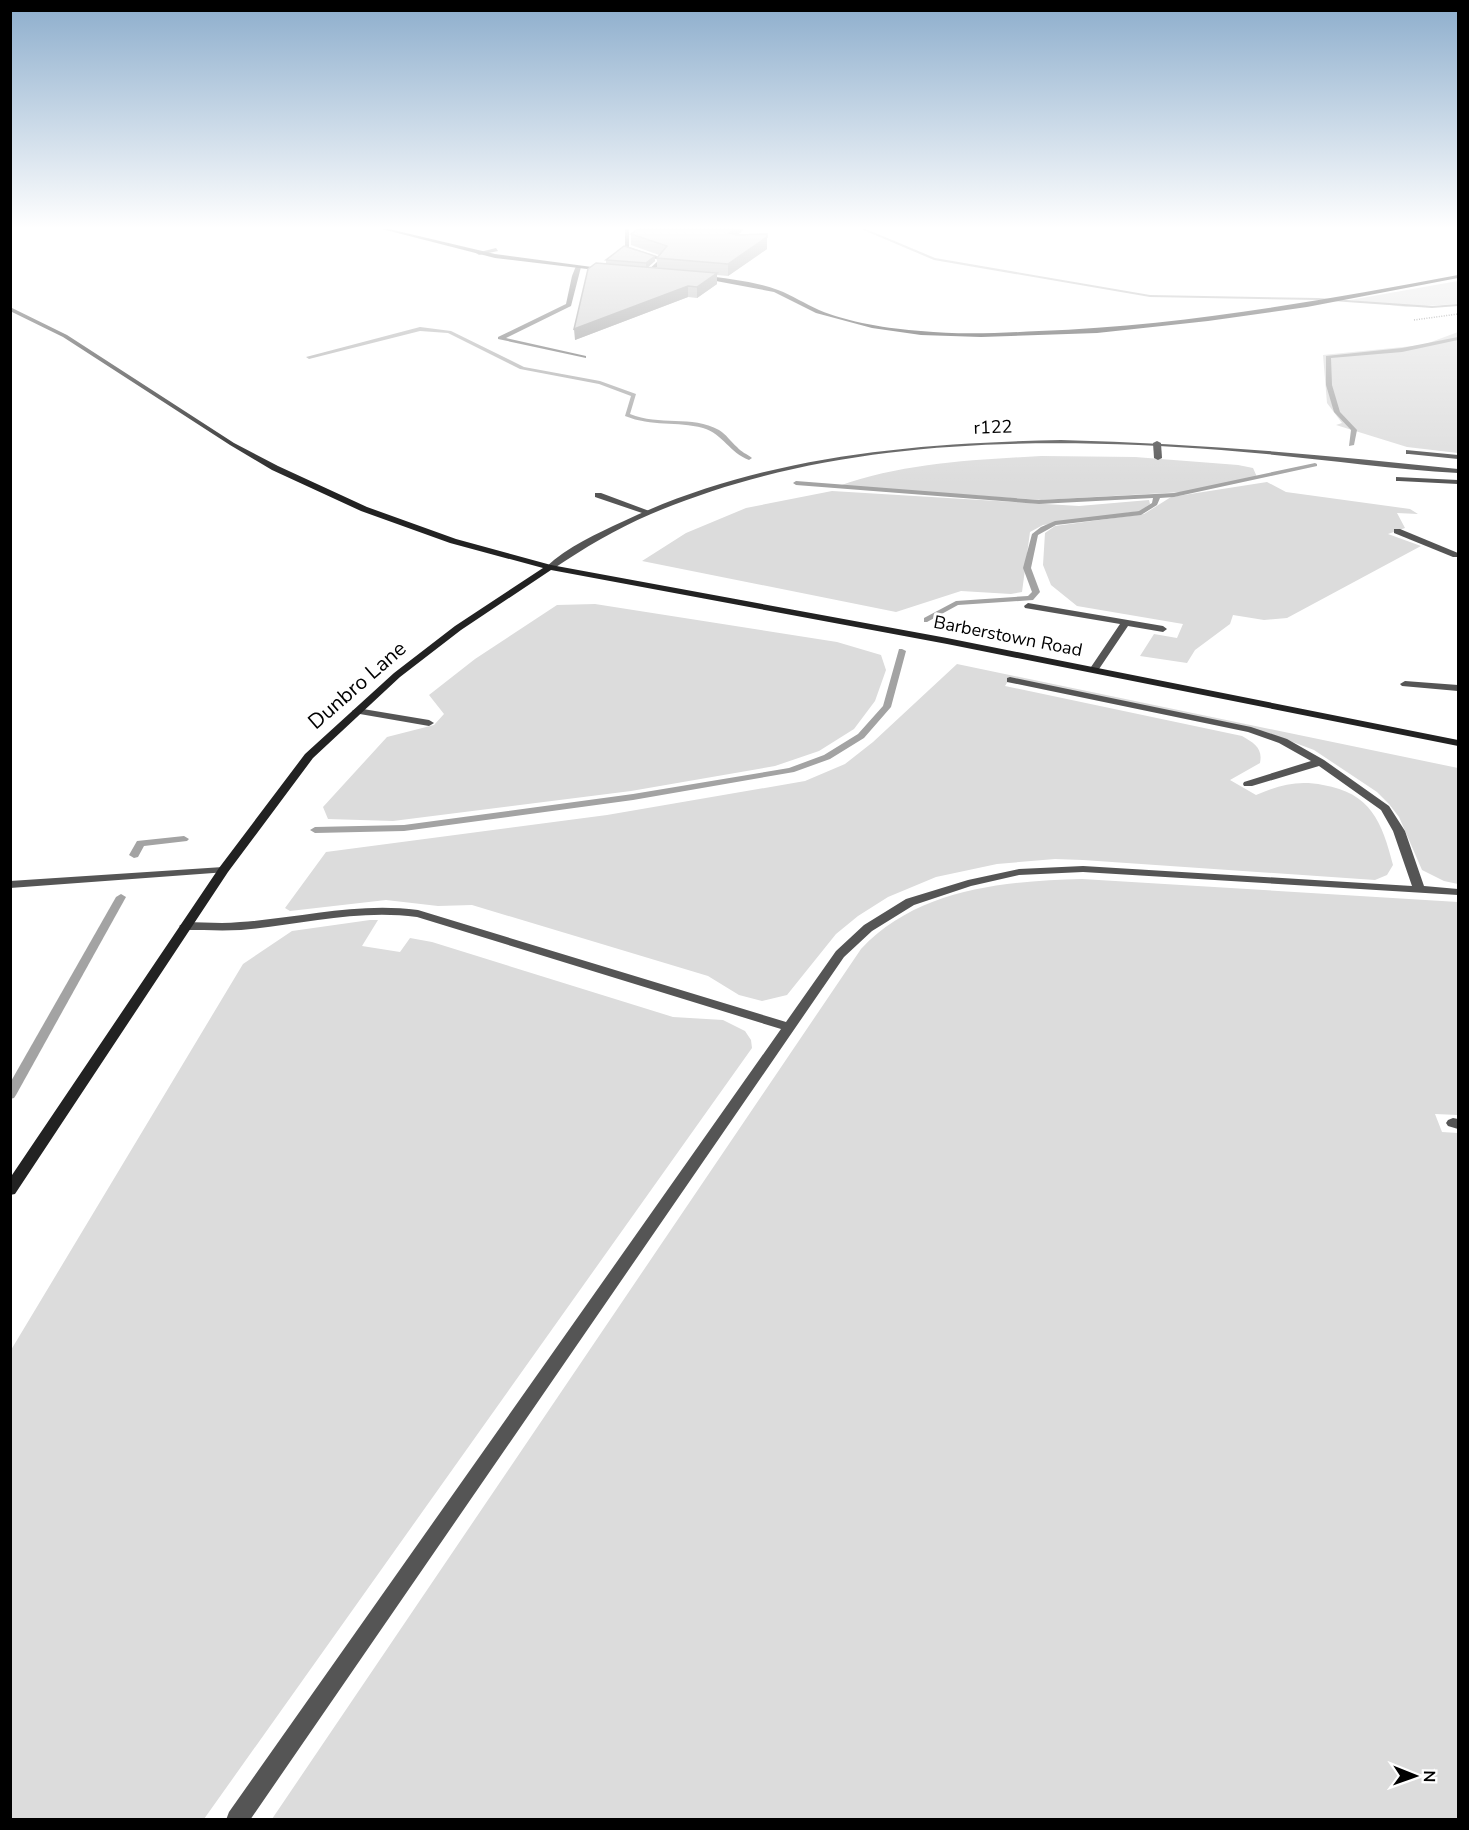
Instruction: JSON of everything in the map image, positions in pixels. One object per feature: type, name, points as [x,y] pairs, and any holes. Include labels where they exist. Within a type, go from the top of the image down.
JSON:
[{"type":"main road","name":"Barberstown Road","points":[[21,314],[64,336],[232,444],[275,468],[364,509],[495,553],[550,567],[1094,670],[1458,742]]},
{"type":"main road","points":[[827,314],[895,330],[951,335],[1020,335],[1097,331],[1240,314]]},
{"type":"main road","name":"Dunbro Lane","points":[[10,1190],[223,870],[309,756],[397,675],[458,628],[550,567]]},
{"type":"street","points":[[549,314],[500,338],[584,357]]},
{"type":"street","name":"r122","points":[[550,567],[586,542],[648,512],[728,483],[782,468],[860,454],[968,443],[1044,440],[1157,443],[1303,454],[1458,471]]},
{"type":"street","points":[[1157,443],[1158,458]]},
{"type":"street","points":[[1409,452],[1458,457]]},
{"type":"street","points":[[1400,479],[1458,482]]},
{"type":"street","points":[[598,495],[648,512]]},
{"type":"street","points":[[1397,531],[1458,555]]},
{"type":"street","points":[[1028,606],[1163,629]]},
{"type":"street","points":[[1094,670],[1125,623]]},
{"type":"street","points":[[1010,680],[1251,730],[1283,741],[1320,762],[1385,808],[1399,831],[1419,890]]},
{"type":"street","points":[[1405,684],[1458,688]]},
{"type":"street","points":[[357,711],[429,723]]},
{"type":"street","points":[[1248,784],[1320,762]]},
{"type":"street","points":[[237,1820],[840,954],[868,928],[910,902],[968,883],[1019,872],[1083,869],[1458,892]]},
{"type":"street","points":[[10,885],[223,870]]},
{"type":"street","points":[[185,926],[240,926],[343,911],[397,910],[418,914],[789,1027]]},
{"type":"path","points":[[1414,320],[1455,314]]},
{"type":"shaded area","points":[[1458,332],[1458,453],[1407,447],[1336,425],[1342,423],[1327,403],[1323,355],[1423,345]]},
{"type":"shaded area","points":[[1041,456],[1135,457],[1238,465],[1253,468],[1257,477],[1183,492],[1041,500],[839,486],[913,467]]},
{"type":"shaded area","points":[[1267,482],[1286,492],[1410,509],[1418,514],[1397,513],[1405,528],[1388,534],[1421,546],[1287,618],[1264,620],[1233,615],[1230,624],[1195,650],[1187,663],[1140,656],[1154,634],[1177,638],[1183,624],[1077,606],[1051,585],[1043,565],[1045,533],[1055,526],[1144,514],[1171,497]]},
{"type":"shaded area","points":[[832,491],[1079,506],[1149,500],[1150,504],[1140,511],[1043,525],[1030,532],[1022,592],[1011,594],[961,591],[896,612],[642,561],[686,533],[746,508]]},
{"type":"shaded area","points":[[595,604],[837,642],[881,655],[886,670],[875,701],[854,729],[819,751],[775,766],[631,791],[393,821],[328,819],[323,807],[387,737],[434,725],[444,714],[429,695],[475,659],[557,605]]},
{"type":"shaded area","points":[[957,664],[1458,768],[1458,884],[1444,881],[1422,870],[1399,817],[1389,804],[1377,792],[1314,750],[1266,732],[1010,678],[1005,686],[1242,736],[1259,750],[1260,763],[1230,780],[1256,795],[1281,786],[1305,783],[1339,789],[1353,795],[1363,802],[1379,823],[1393,865],[1387,875],[1375,880],[1055,859],[997,864],[936,877],[888,897],[858,916],[836,934],[787,995],[762,1001],[739,995],[708,976],[472,905],[438,906],[386,900],[290,911],[285,908],[326,852],[607,815],[805,781],[845,764],[873,742]]},
{"type":"shaded area","points":[[1082,879],[1458,902],[1458,1115],[1435,1114],[1442,1132],[1458,1133],[1458,1819],[272,1819],[861,949],[883,929],[908,913],[963,892],[1022,882]]},
{"type":"shaded area","points":[[378,920],[362,946],[400,952],[410,938],[432,942],[673,1017],[723,1020],[745,1031],[751,1040],[752,1048],[204,1819],[11,1819],[11,1350],[243,964],[292,931]]},
{"type":"building","points":[[577,314],[613,314],[574,329]]},
{"type":"waterway","points":[[309,357],[420,329],[449,332],[522,368],[600,383],[634,395],[627,415],[649,422],[705,427],[716,431],[738,452],[749,458]]},
{"type":"waterway","points":[[1351,445],[1354,430],[1337,412],[1329,385],[1328,357],[1402,350],[1458,339]]},
{"type":"waterway","points":[[796,483],[1039,502],[1174,495],[1315,465]]},
{"type":"waterway","points":[[927,620],[956,603],[1030,598],[1036,592],[1027,568],[1035,534],[1055,523],[1141,513],[1155,504],[1157,496]]},
{"type":"waterway","points":[[315,830],[404,828],[633,797],[791,770],[827,757],[861,736],[887,707],[902,651]]},
{"type":"waterway","points":[[134,855],[140,843],[184,839]]},
{"type":"waterway","points":[[10,1095],[121,897]]}]
